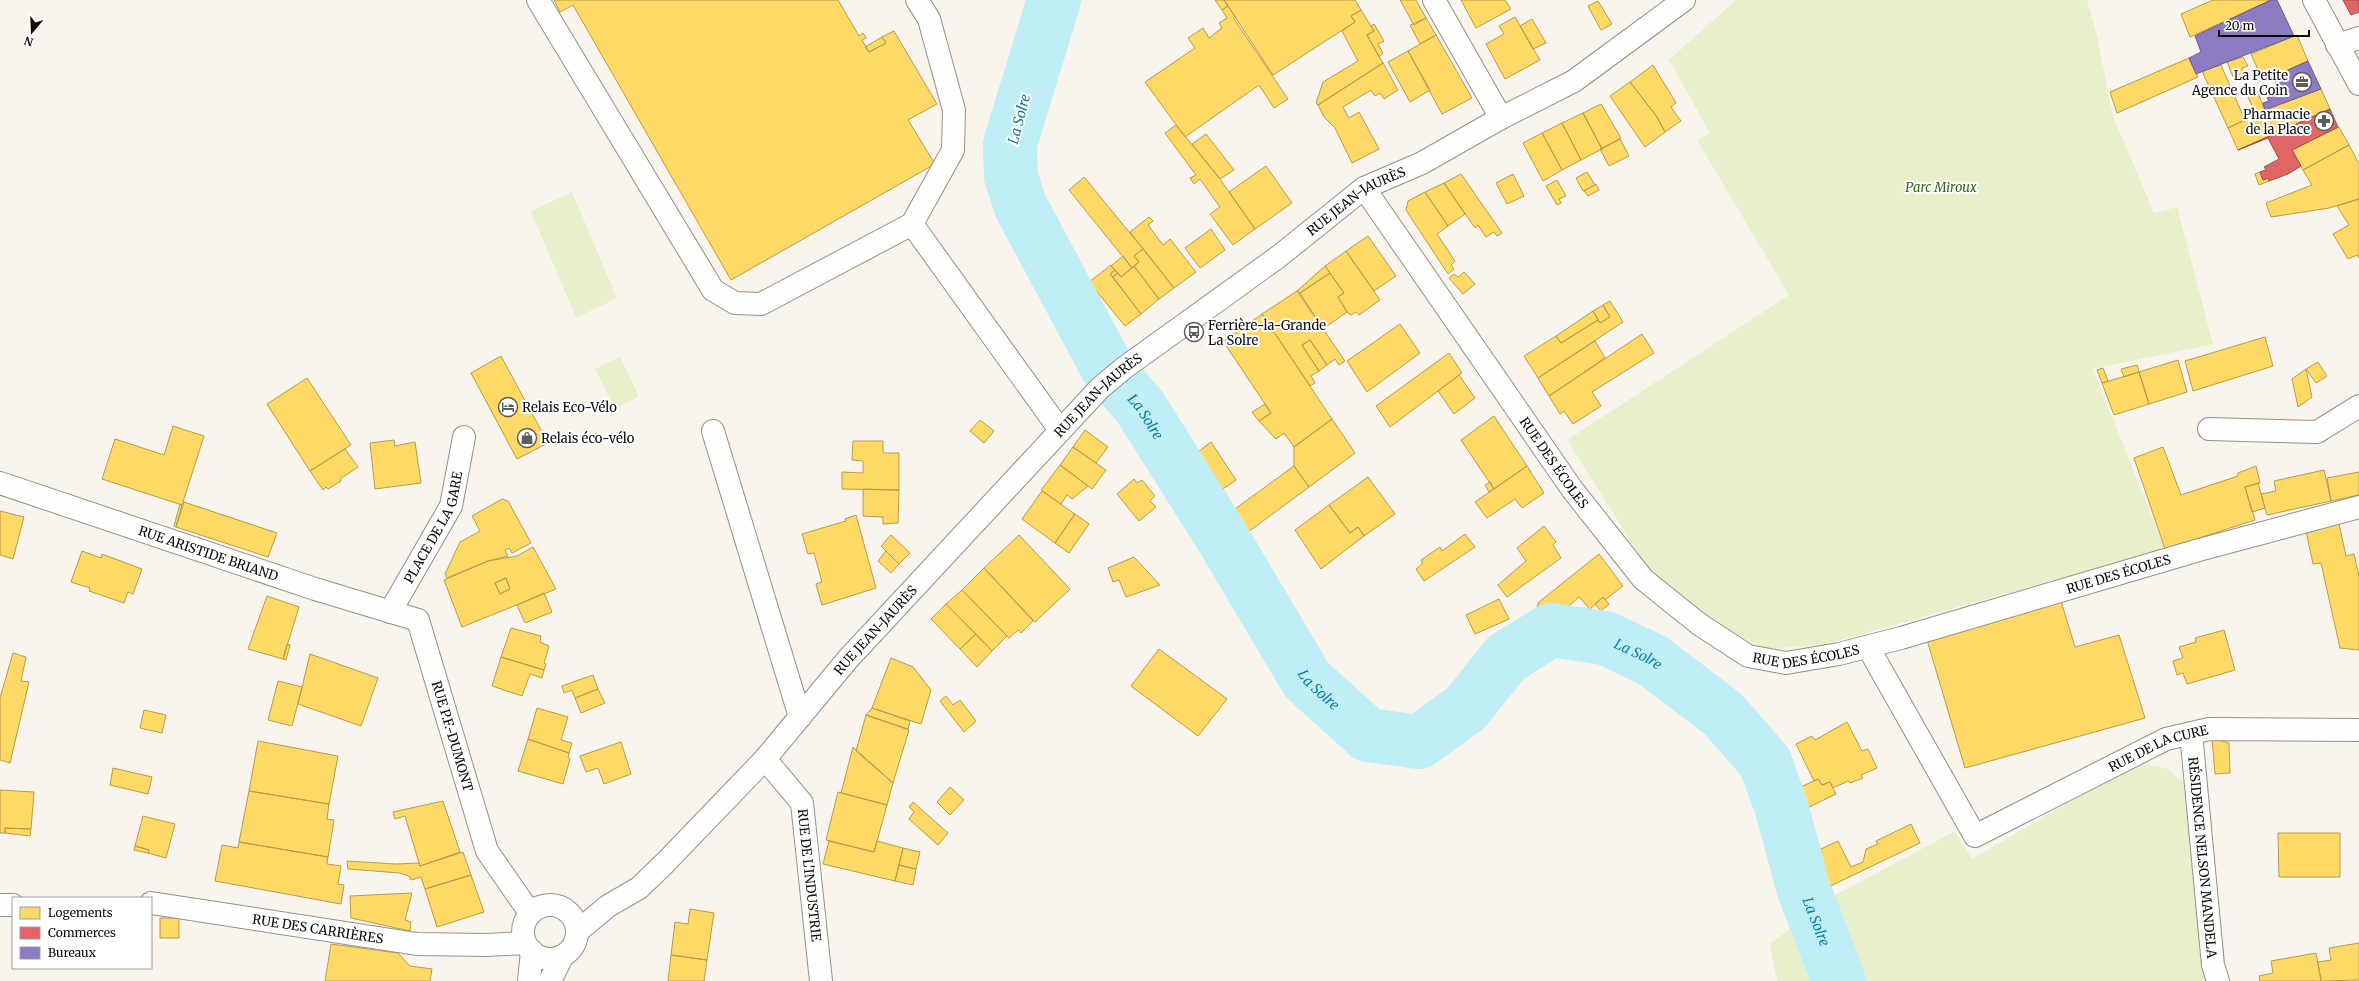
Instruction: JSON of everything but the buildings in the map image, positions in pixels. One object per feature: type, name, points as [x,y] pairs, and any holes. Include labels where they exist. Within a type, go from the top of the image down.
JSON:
[{"type":"street","points":[[538,0],[713,290],[735,303],[762,304],[912,224],[953,150],[954,110],[929,19],[917,0]]},
{"type":"street","points":[[1434,0],[1501,118]]},
{"type":"street","name":"RUE JEAN-JAURÈS","points":[[578,931],[608,906],[639,888],[765,759],[848,659],[1100,388],[1124,368],[1278,257],[1364,188],[1422,163],[1501,118],[1574,81],[1684,0]]},
{"type":"street","points":[[2314,0],[2359,84]]},
{"type":"street","points":[[2337,45],[2359,38]]},
{"type":"street","name":"RUE DES ÉCOLES","points":[[1364,188],[1572,489],[1643,579],[1699,624],[1748,656],[1786,663],[1868,647],[2199,550],[2359,507]]},
{"type":"street","points":[[912,224],[1060,430]]},
{"type":"street","points":[[2209,429],[2317,432],[2359,406]]},
{"type":"street","points":[[714,431],[800,717]]},
{"type":"street","name":"PLACE DE LA GARE","points":[[390,612],[451,506],[464,437]]},
{"type":"street","name":"RUE ARISTIDE BRIAND","points":[[0,483],[315,589],[418,620]]},
{"type":"street","name":"RUE P.F.-DUMONT","points":[[418,620],[487,851],[532,927]]},
{"type":"street","name":"RUE DE LA CURE","points":[[1868,647],[1975,836],[2166,739],[2209,728],[2359,730]]},
{"type":"street","name":"RÉSIDENCE NELSON MANDELA","points":[[2191,733],[2213,965],[2218,981]]},
{"type":"street","name":"RUE DE L'INDUSTRIE","points":[[765,759],[802,803],[821,981]]},
{"type":"street","name":"RUE DES CARRIÈRES","points":[[152,902],[417,944],[486,945],[532,927]]},
{"type":"street","points":[[0,905],[12,905]]},
{"type":"street","points":[[529,981],[532,927],[560,905],[568,911],[575,920],[578,931],[576,941],[570,951],[562,957],[552,960],[541,958],[532,927]]},
{"type":"street","name":"RUE JEAN-JAURÈS","points":[[568,911],[608,906]]},
{"type":"street","points":[[550,981],[562,957]]},
{"type":"green space","name":"Parc Miroux","points":[[1736,0],[2087,0],[2097,36],[2113,116],[2154,213],[2177,207],[2213,344],[2093,369],[2165,549],[1822,645],[1765,649],[1722,627],[1650,572],[1567,440],[1789,295],[1697,140],[1710,133],[1669,60]]},
{"type":"green space","points":[[572,192],[617,298],[576,318],[531,211]]},
{"type":"green space","points":[[620,357],[639,397],[615,408],[595,369]]},
{"type":"green space","points":[[2135,763],[2166,768],[2187,785],[2210,981],[1777,981],[1770,944],[1828,899],[1955,831],[1972,859]]},
{"type":"waterway","name":"La Solre","points":[[1054,0],[1010,144],[1011,177],[1021,207],[1110,373],[1140,407],[1222,537],[1307,680],[1368,735],[1419,742],[1466,708],[1506,658],[1551,630],[1605,638],[1652,660],[1723,714],[1765,762],[1781,806],[1804,890],[1839,981]]},
{"type":"place","name":"La Petite Agence du Coin","points":[[2302,82]]},
{"type":"place","name":"Pharmacie de la Place","points":[[2324,121]]},
{"type":"place","name":"Ferrière-la-Grande La Solre","points":[[1194,332]]},
{"type":"place","name":"Relais Eco-Vélo","points":[[508,407]]},
{"type":"place","name":"Relais éco-vélo","points":[[527,438]]}]
